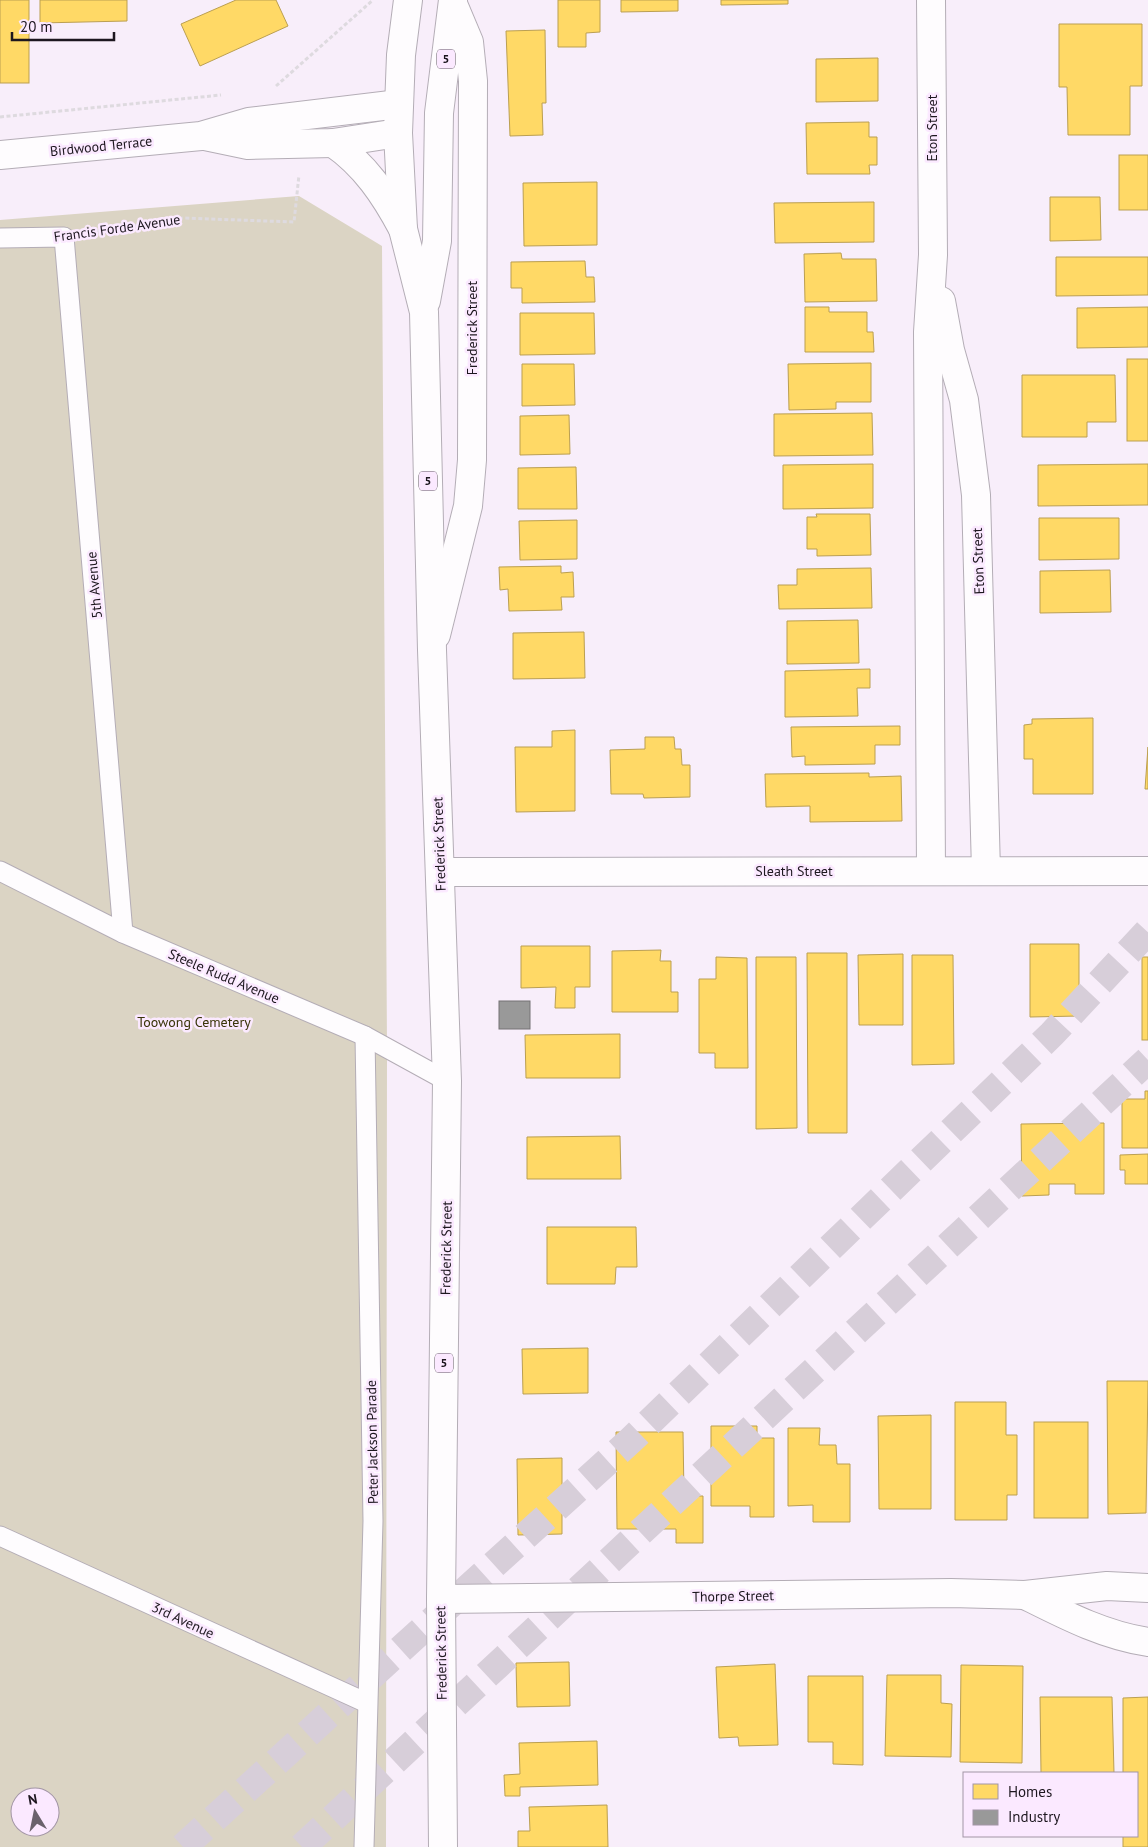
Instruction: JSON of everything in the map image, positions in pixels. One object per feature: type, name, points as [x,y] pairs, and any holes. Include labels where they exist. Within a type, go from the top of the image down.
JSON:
[{"type":"main road","name":"Frederick Street","points":[[408,0],[401,56],[398,133],[403,229],[424,312]]},
{"type":"main road","name":"Eton Street","points":[[931,871],[928,332],[934,255],[932,0]]},
{"type":"main road","name":"Frederick Street","points":[[443,1847],[441,1599],[447,1081],[432,650],[424,312],[437,241],[439,116],[453,2]]},
{"type":"main road","name":"Frederick Street","points":[[432,650],[468,506],[472,460],[473,81],[469,42],[453,2]]},
{"type":"main road","name":"Birdwood Terrace","points":[[0,155],[202,136],[249,122],[399,104],[439,116]]},
{"type":"main road","name":"Birdwood Terrace","points":[[202,136],[248,145],[333,142],[398,133],[439,116]]},
{"type":"main road","points":[[333,142],[366,170],[389,202],[403,229]]},
{"type":"main road","name":"Eton Street","points":[[934,255],[945,328],[964,400],[975,486],[986,871]]},
{"type":"main road","name":"Sleath Street","points":[[440,872],[1148,871]]},
{"type":"main road","name":"Thorpe Street","points":[[441,1599],[951,1593],[1026,1595],[1107,1586],[1148,1588]]},
{"type":"main road","name":"Thorpe Street","points":[[1026,1595],[1087,1626],[1121,1637],[1148,1642]]},
{"type":"lane","name":"Francis Forde Avenue","points":[[0,238],[64,237]]},
{"type":"lane","name":"5th Avenue","points":[[64,237],[123,933]]},
{"type":"lane","name":"Steele Rudd Avenue","points":[[0,871],[123,933],[365,1036],[447,1081]]},
{"type":"lane","name":"Peter Jackson Parade","points":[[364,1847],[373,1521],[365,1036]]},
{"type":"lane","name":"3rd Avenue","points":[[0,1536],[367,1703]]},
{"type":"path","points":[[274,87],[316,53],[373,0]]},
{"type":"path","points":[[0,117],[230,94]]},
{"type":"path","name":"Francis Forde Avenue","points":[[64,237],[182,218],[294,222],[303,144]]},
{"type":"green space","name":"Toowong Cemetery","points":[[299,196],[382,246],[387,1048],[386,1847],[0,1847],[0,220]]},
{"type":"building: Homes","points":[[0,0],[29,0],[29,83],[0,83]]},
{"type":"building: Homes","points":[[40,0],[127,0],[127,21],[40,23]]},
{"type":"building: Homes","points":[[236,0],[276,0],[288,26],[200,66],[181,24]]},
{"type":"building: Homes","points":[[558,0],[600,0],[600,32],[586,33],[586,47],[558,47]]},
{"type":"building: Homes","points":[[621,0],[678,0],[678,11],[621,12]]},
{"type":"building: Homes","points":[[721,0],[788,0],[788,4],[721,5]]},
{"type":"building: Homes","points":[[1059,24],[1142,24],[1142,86],[1130,86],[1130,135],[1068,135],[1067,87],[1059,87]]},
{"type":"building: Homes","points":[[545,30],[546,103],[542,103],[543,135],[510,136],[506,31]]},
{"type":"building: Homes","points":[[878,58],[878,101],[816,102],[816,59]]},
{"type":"building: Homes","points":[[869,122],[869,137],[877,137],[877,165],[869,165],[870,174],[807,174],[806,123]]},
{"type":"building: Homes","points":[[1119,155],[1148,155],[1148,210],[1119,210]]},
{"type":"building: Homes","points":[[597,182],[597,245],[524,246],[523,183]]},
{"type":"building: Homes","points":[[1050,197],[1100,197],[1101,240],[1050,241]]},
{"type":"building: Homes","points":[[874,202],[874,242],[775,243],[774,203]]},
{"type":"building: Homes","points":[[841,253],[842,259],[876,259],[877,301],[805,302],[804,254]]},
{"type":"building: Homes","points":[[1056,257],[1148,257],[1148,295],[1056,296]]},
{"type":"building: Homes","points":[[585,261],[586,277],[594,277],[595,302],[522,303],[522,288],[511,288],[511,262]]},
{"type":"building: Homes","points":[[805,307],[829,307],[829,312],[867,312],[867,332],[873,332],[874,352],[805,352]]},
{"type":"building: Homes","points":[[1148,307],[1148,347],[1077,348],[1077,308]]},
{"type":"building: Homes","points":[[520,313],[594,313],[595,354],[520,355]]},
{"type":"building: Homes","points":[[1127,359],[1148,359],[1148,441],[1127,441]]},
{"type":"building: Homes","points":[[871,363],[871,402],[836,402],[836,409],[789,410],[788,364]]},
{"type":"building: Homes","points":[[522,364],[574,364],[575,405],[522,406]]},
{"type":"building: Homes","points":[[1022,375],[1115,375],[1116,422],[1087,422],[1087,437],[1022,437]]},
{"type":"building: Homes","points":[[872,413],[873,455],[774,456],[774,414]]},
{"type":"building: Homes","points":[[569,415],[570,454],[520,455],[520,416]]},
{"type":"building: Homes","points":[[873,464],[873,508],[783,509],[783,465]]},
{"type":"building: Homes","points":[[1148,464],[1148,505],[1038,506],[1038,465]]},
{"type":"building: Homes","points":[[576,467],[577,509],[518,509],[518,468]]},
{"type":"building: Homes","points":[[816,514],[870,514],[871,555],[817,556],[817,549],[807,549],[807,517],[817,517]]},
{"type":"building: Homes","points":[[1039,518],[1119,518],[1119,559],[1039,560]]},
{"type":"building: Homes","points":[[577,520],[577,559],[520,560],[519,521]]},
{"type":"building: Homes","points":[[561,566],[561,573],[573,572],[574,597],[561,597],[562,610],[509,611],[508,589],[500,590],[499,567]]},
{"type":"building: Homes","points":[[871,568],[872,608],[779,609],[778,585],[797,585],[797,569]]},
{"type":"building: Homes","points":[[1110,570],[1111,612],[1040,613],[1040,571]]},
{"type":"building: Homes","points":[[858,620],[859,663],[787,664],[787,621]]},
{"type":"building: Homes","points":[[584,632],[585,678],[513,679],[513,633]]},
{"type":"building: Homes","points":[[870,669],[870,688],[857,688],[858,716],[785,717],[785,671]]},
{"type":"building: Homes","points":[[1093,718],[1093,794],[1033,794],[1033,759],[1024,759],[1024,725],[1032,724],[1032,719]]},
{"type":"building: Homes","points":[[900,726],[900,745],[875,745],[875,764],[805,765],[805,756],[792,757],[791,727]]},
{"type":"building: Homes","points":[[575,730],[575,811],[516,812],[515,747],[552,747],[552,731]]},
{"type":"building: Homes","points":[[645,737],[674,737],[675,749],[681,749],[682,765],[690,765],[690,797],[644,798],[643,794],[611,794],[610,750],[645,749]]},
{"type":"building: Homes","points":[[1148,747],[1148,789],[1145,789]]},
{"type":"building: Homes","points":[[869,773],[869,777],[901,776],[902,821],[810,822],[810,806],[766,807],[765,774]]},
{"type":"building: Homes","points":[[1030,944],[1079,944],[1079,1016],[1030,1017]]},
{"type":"building: Homes","points":[[521,946],[590,946],[590,987],[575,987],[575,1008],[555,1008],[556,987],[521,988]]},
{"type":"building: Homes","points":[[661,950],[660,961],[671,961],[671,992],[678,992],[678,1012],[612,1012],[612,951]]},
{"type":"building: Homes","points":[[807,953],[847,953],[847,1133],[808,1133]]},
{"type":"building: Homes","points":[[903,954],[903,1025],[859,1025],[858,955]]},
{"type":"building: Homes","points":[[912,955],[953,955],[954,1064],[912,1065]]},
{"type":"building: Homes","points":[[716,957],[747,958],[748,1068],[715,1068],[715,1053],[699,1053],[699,979],[716,979]]},
{"type":"building: Homes","points":[[756,957],[796,957],[797,1128],[756,1129]]},
{"type":"building: Homes","points":[[1142,957],[1148,957],[1148,1040],[1142,1040]]},
{"type":"building: Homes","points":[[620,1034],[620,1078],[526,1078],[525,1035]]},
{"type":"building: Homes","points":[[1145,1091],[1148,1091],[1148,1148],[1122,1148],[1122,1099],[1145,1099]]},
{"type":"building: Homes","points":[[1104,1123],[1104,1194],[1075,1194],[1075,1184],[1049,1184],[1049,1195],[1022,1196],[1021,1124]]},
{"type":"building: Homes","points":[[620,1136],[621,1179],[527,1179],[527,1137]]},
{"type":"building: Homes","points":[[1148,1154],[1148,1184],[1125,1184],[1125,1170],[1120,1170],[1120,1155]]},
{"type":"building: Homes","points":[[547,1227],[636,1227],[637,1267],[616,1267],[615,1284],[547,1284]]},
{"type":"building: Homes","points":[[588,1348],[588,1393],[523,1394],[522,1349]]},
{"type":"building: Homes","points":[[1107,1381],[1148,1381],[1146,1513],[1108,1514]]},
{"type":"building: Homes","points":[[955,1402],[1006,1402],[1006,1435],[1017,1435],[1017,1495],[1007,1495],[1007,1520],[955,1520]]},
{"type":"building: Homes","points":[[931,1415],[931,1509],[879,1509],[878,1416]]},
{"type":"building: Homes","points":[[1034,1422],[1088,1422],[1088,1518],[1034,1518]]},
{"type":"building: Homes","points":[[711,1426],[757,1426],[757,1438],[774,1438],[774,1517],[750,1517],[750,1506],[711,1506]]},
{"type":"building: Homes","points":[[788,1428],[820,1428],[819,1445],[836,1445],[837,1464],[850,1464],[850,1522],[813,1522],[813,1505],[788,1506]]},
{"type":"building: Homes","points":[[616,1432],[683,1432],[684,1496],[703,1496],[703,1543],[676,1543],[676,1529],[617,1529]]},
{"type":"building: Homes","points":[[562,1458],[562,1534],[518,1535],[517,1459]]},
{"type":"building: Homes","points":[[569,1662],[570,1706],[517,1707],[516,1663]]},
{"type":"building: Homes","points":[[775,1664],[778,1745],[739,1746],[738,1737],[719,1738],[716,1667]]},
{"type":"building: Homes","points":[[961,1665],[1023,1666],[1022,1763],[960,1762]]},
{"type":"building: Homes","points":[[887,1675],[941,1675],[941,1703],[952,1704],[951,1757],[885,1756]]},
{"type":"building: Homes","points":[[808,1676],[863,1676],[863,1765],[833,1764],[833,1742],[808,1742]]},
{"type":"building: Homes","points":[[1040,1697],[1112,1697],[1114,1772],[1041,1772]]},
{"type":"building: Homes","points":[[1148,1697],[1148,1847],[1123,1847],[1123,1837],[1138,1837],[1138,1772],[1123,1772],[1123,1698]]},
{"type":"building: Homes","points":[[597,1741],[598,1785],[520,1787],[520,1796],[505,1796],[504,1775],[520,1774],[519,1743]]},
{"type":"building: Homes","points":[[607,1805],[608,1847],[518,1847],[518,1831],[530,1831],[529,1807]]},
{"type":"building: Industry","points":[[499,1001],[530,1001],[530,1029],[499,1029]]},
{"type":"tunnel","points":[[183,1847],[630,1441],[1052,1034],[1148,931]]},
{"type":"tunnel","points":[[302,1847],[1148,1060]]}]
